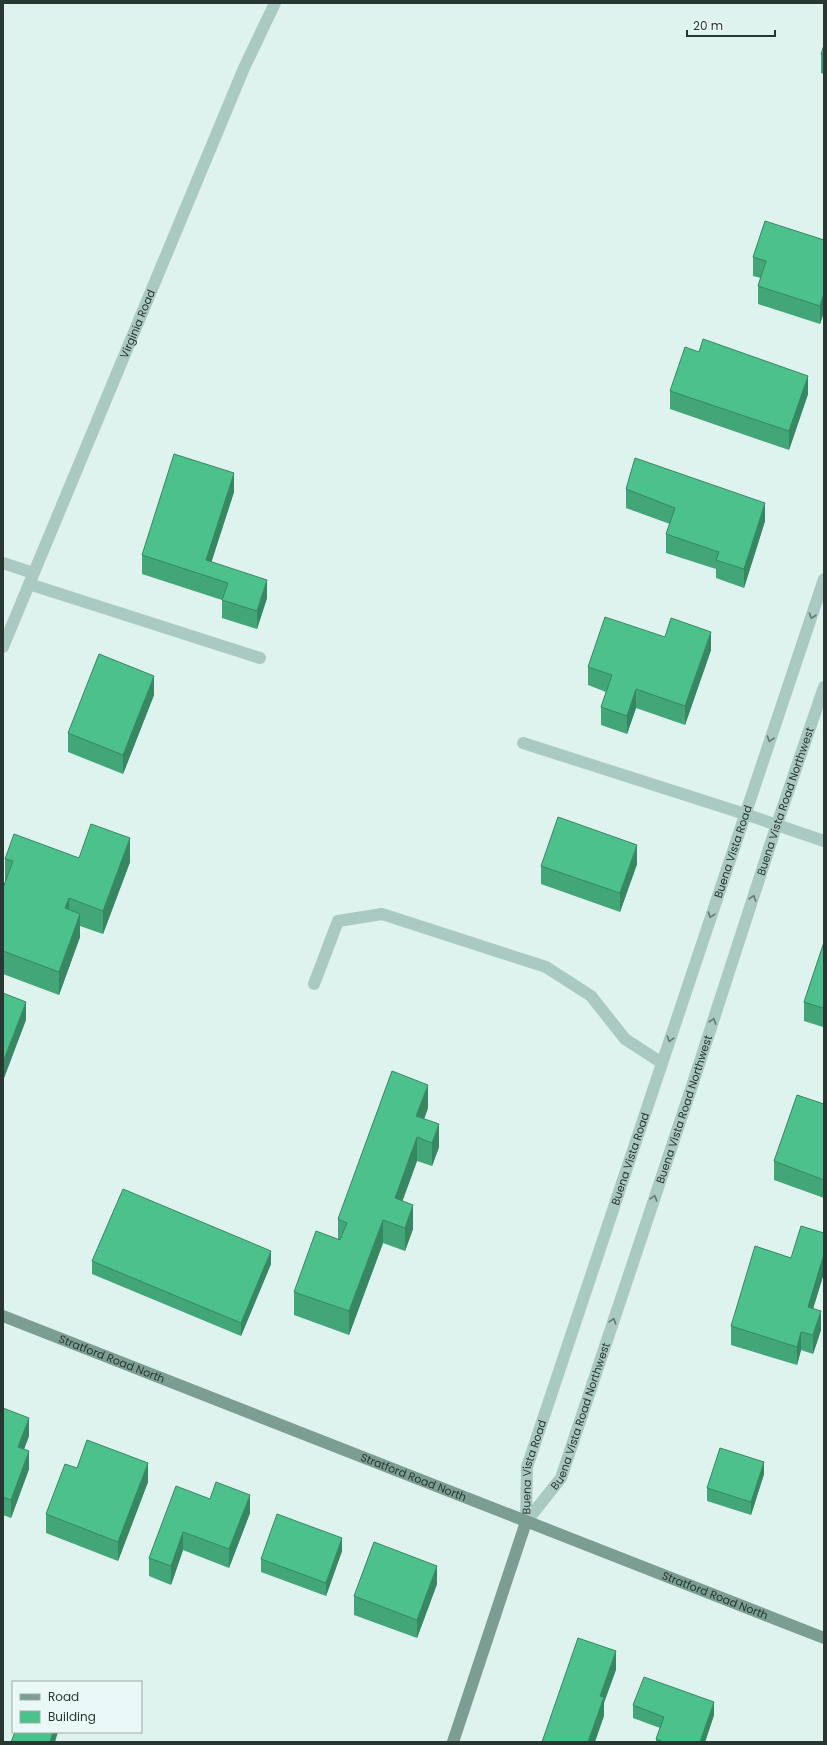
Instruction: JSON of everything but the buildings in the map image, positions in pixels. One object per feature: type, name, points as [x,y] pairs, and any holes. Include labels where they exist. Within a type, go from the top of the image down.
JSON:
[{"type":"main road","name":"Stratford Road North","points":[[3,1316],[824,1638]]},
{"type":"main road","name":"Buena Vista Road","points":[[453,1742],[526,1522]]},
{"type":"street","name":"Virginia Road","points":[[3,647],[244,68],[275,3]]},
{"type":"street","points":[[3,563],[31,578],[260,658]]},
{"type":"street","name":"Buena Vista Road","points":[[526,1522],[527,1467],[824,579]]},
{"type":"street","name":"Buena Vista Road Northwest","points":[[526,1522],[561,1478],[777,824],[824,687]]},
{"type":"street","points":[[523,742],[777,824],[824,841]]},
{"type":"street","points":[[314,984],[338,921],[382,914],[546,967],[591,996],[625,1039],[662,1063]]}]
